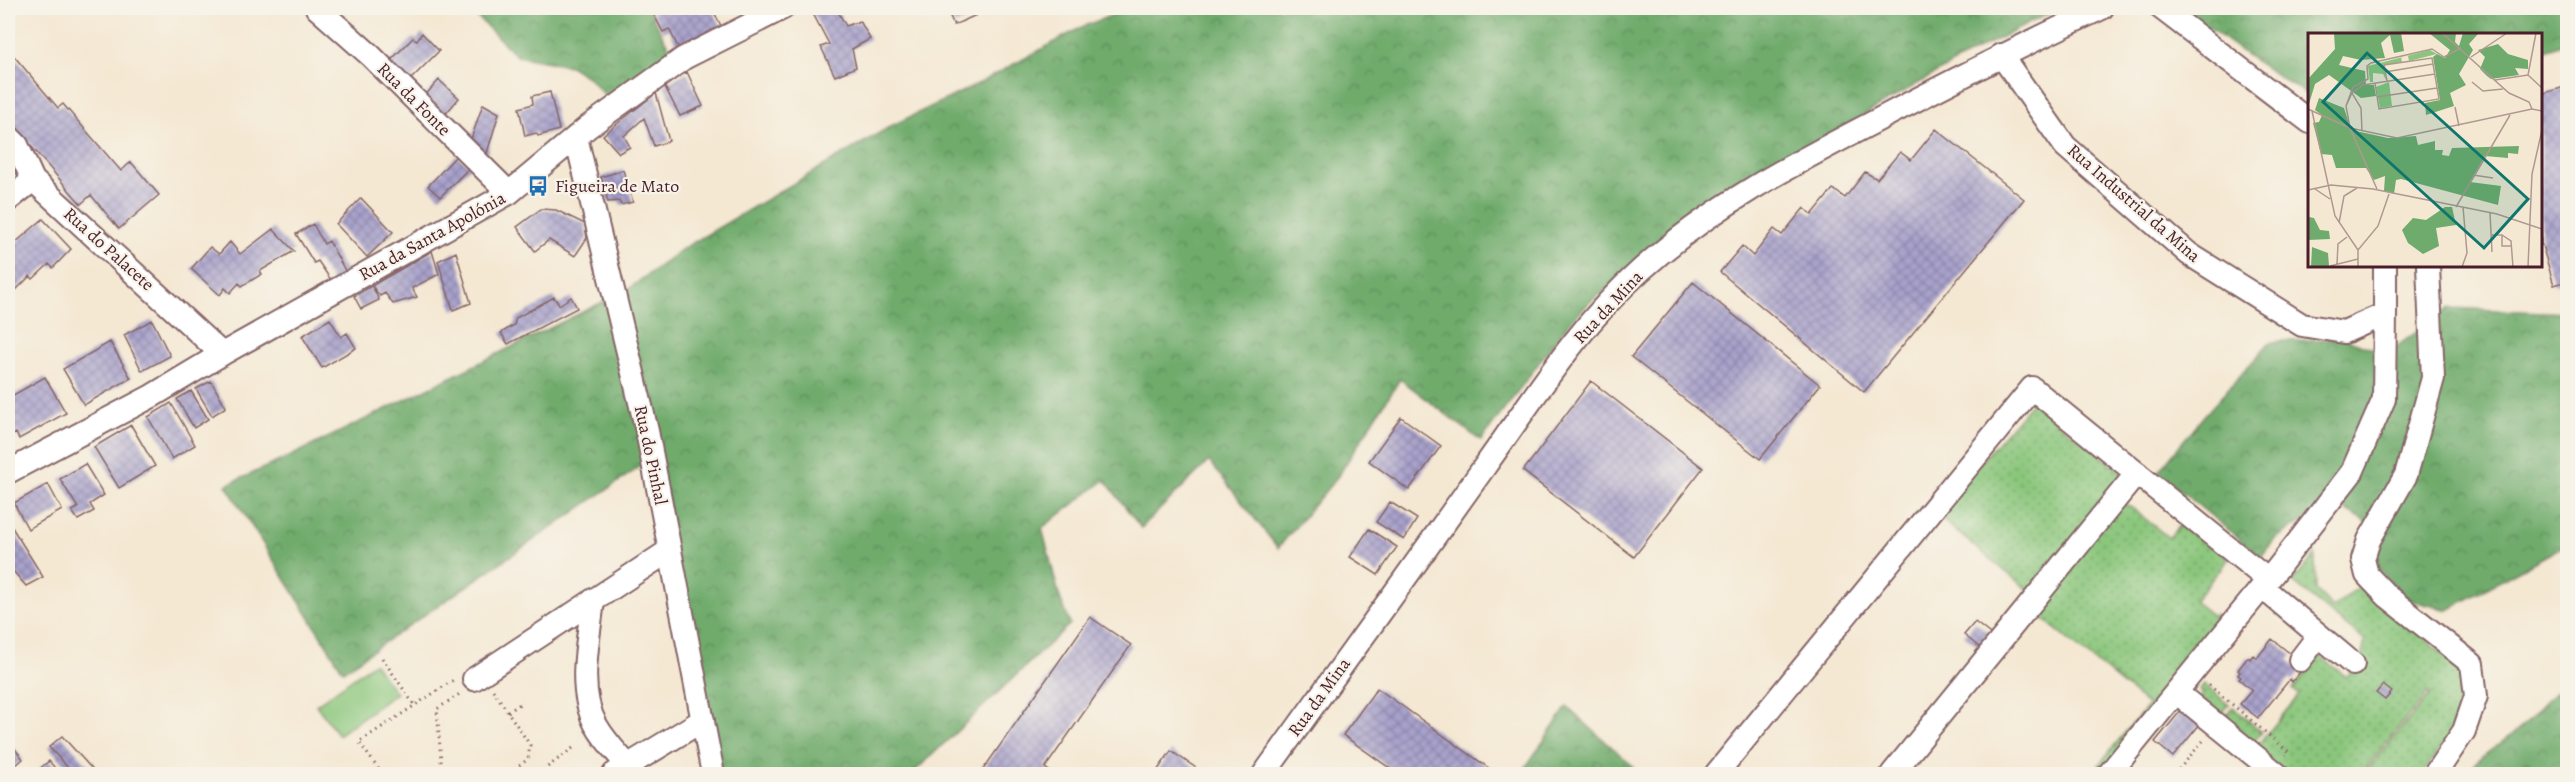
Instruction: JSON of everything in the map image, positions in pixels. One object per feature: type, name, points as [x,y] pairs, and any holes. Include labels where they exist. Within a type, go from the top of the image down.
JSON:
[{"type":"street","name":"Rua da Fonte","points":[[317,8],[370,55],[509,193]]},
{"type":"street","name":"Rua da Santa Apolónia","points":[[8,472],[152,396],[222,354],[509,193],[576,137],[684,57],[783,8]]},
{"type":"street","name":"Rua da Mina","points":[[1264,774],[1487,464],[1538,388],[1595,316],[1639,271],[1677,239],[1732,199],[2001,55],[2102,8]]},
{"type":"street","points":[[2161,8],[2308,120]]},
{"type":"street","name":"Rua Industrial da Mina","points":[[2001,55],[2065,146],[2189,254],[2302,325],[2344,332],[2385,314]]},
{"type":"street","name":"Rua do Palacete","points":[[8,136],[17,145],[33,180],[222,354]]},
{"type":"street","name":"Rua do Pinhal","points":[[576,137],[647,431],[713,774]]},
{"type":"street","points":[[8,200],[33,180]]},
{"type":"street","points":[[2109,774],[2269,579],[2352,472],[2384,399],[2385,267]]},
{"type":"street","points":[[2428,267],[2433,378],[2406,475],[2369,540],[2363,558],[2367,575],[2386,596],[2472,664],[2476,696],[2464,731],[2435,774]]},
{"type":"street","points":[[1716,774],[2032,388],[2269,579],[2319,635],[2353,664]]},
{"type":"street","points":[[1892,774],[2137,473]]},
{"type":"street","points":[[478,676],[670,550]]},
{"type":"street","points":[[593,600],[586,663],[587,695],[595,724],[611,747],[621,770],[703,720]]},
{"type":"street","points":[[2300,660],[2319,635]]},
{"type":"street","points":[[2176,692],[2268,771]]},
{"type":"path","points":[[382,658],[415,706]]},
{"type":"path","points":[[381,774],[359,742],[457,678],[478,676]]},
{"type":"path","points":[[478,676],[508,712],[530,745],[528,759],[513,771],[514,774]]},
{"type":"path","points":[[442,774],[437,709],[468,689],[478,676]]},
{"type":"path","points":[[508,712],[523,702]]},
{"type":"path","points":[[538,774],[573,748]]},
{"type":"green space","points":[[468,8],[648,8],[670,49],[610,101],[589,78],[570,66],[517,56]]},
{"type":"green space","points":[[1130,8],[2060,8],[1980,48],[1863,115],[1723,200],[1590,302],[1567,325],[1481,441],[1400,379],[1338,476],[1278,548],[1209,461],[1141,528],[1105,480],[1042,528],[1059,595],[1070,624],[912,774],[719,774],[647,462],[343,671],[226,485],[293,455],[627,290],[684,248],[893,125],[976,85],[1082,27]]},
{"type":"green space","points":[[2182,8],[2567,8],[2567,42],[2542,52],[2542,33],[2308,33],[2308,95],[2249,57]]},
{"type":"green space","points":[[2450,308],[2567,313],[2567,544],[2448,610],[2409,600],[2376,566],[2375,558],[2381,539],[2363,520],[2340,506],[2328,494],[2308,517],[2277,538],[2261,557],[2158,472],[2203,417],[2270,342],[2344,338],[2386,354]]},
{"type":"green space","points":[[2032,402],[2124,474],[2033,594],[1936,515]]},
{"type":"green space","points":[[2122,500],[2169,538],[2183,521],[2229,558],[2194,601],[2213,616],[2215,614],[2226,622],[2101,774],[2091,774],[2148,705],[2032,610]]},
{"type":"green space","points":[[2315,555],[2316,590],[2332,608],[2362,584],[2460,668],[2463,698],[2460,712],[2448,738],[2422,774],[2364,774],[2430,694],[2428,692],[2361,774],[2286,774],[2255,749],[2299,695],[2293,689],[2320,656],[2347,677],[2361,659],[2365,641],[2289,579],[2298,576]]},
{"type":"green space","points":[[374,663],[396,693],[338,735],[316,705]]},
{"type":"green space","points":[[2567,680],[2567,774],[2466,774],[2483,756],[2521,728]]},
{"type":"green space","points":[[2204,684],[2229,705],[2221,714],[2200,697],[2203,693],[2199,690]]},
{"type":"green space","points":[[1567,707],[1624,758],[1639,774],[1521,774]]},
{"type":"green space","points":[[2233,707],[2262,732],[2254,742],[2224,718]]},
{"type":"building","points":[[659,8],[712,8],[723,30],[680,51],[669,29],[663,32],[652,11]]},
{"type":"building","points":[[810,8],[836,8],[846,26],[860,21],[870,39],[852,49],[856,67],[835,76],[821,47],[829,44]]},
{"type":"building","points":[[904,8],[918,8],[906,13]]},
{"type":"building","points":[[946,8],[992,8],[954,25]]},
{"type":"building","points":[[422,33],[439,51],[407,83],[387,64],[413,38],[417,40]]},
{"type":"building","points":[[8,49],[58,108],[63,104],[121,171],[131,162],[159,195],[119,229],[91,195],[81,204],[24,138],[8,129]]},
{"type":"building","points":[[687,72],[703,106],[680,116],[664,85]]},
{"type":"building","points":[[439,80],[459,98],[442,118],[421,100]]},
{"type":"building","points":[[2568,86],[2568,281],[2554,285],[2542,245],[2542,94]]},
{"type":"building","points":[[550,92],[559,130],[538,136],[536,133],[525,136],[519,108],[533,104],[532,96]]},
{"type":"building","points":[[656,93],[669,141],[654,146],[644,118],[624,136],[630,147],[619,153],[603,135]]},
{"type":"building","points":[[483,104],[499,113],[487,153],[469,145]]},
{"type":"building","points":[[1936,129],[2024,199],[1864,392],[1720,272],[1742,246],[1753,256],[1774,229],[1782,235],[1804,208],[1812,215],[1833,189],[1845,198],[1865,172],[1877,179],[1900,152],[1911,160]]},
{"type":"building","points":[[456,156],[471,166],[440,197],[428,186]]},
{"type":"building","points":[[623,170],[633,202],[621,205],[619,201],[608,202],[601,177]]},
{"type":"building","points":[[361,198],[393,232],[367,257],[336,224]]},
{"type":"building","points":[[541,209],[556,210],[585,224],[587,238],[575,256],[549,240],[535,251],[517,227]]},
{"type":"building","points":[[43,219],[71,249],[53,268],[49,264],[33,279],[30,276],[14,292],[11,289],[8,292],[8,249]]},
{"type":"building","points":[[313,224],[324,244],[329,241],[349,278],[335,286],[318,261],[314,263],[296,234]]},
{"type":"building","points":[[273,229],[294,251],[260,271],[262,274],[242,286],[239,283],[230,293],[225,288],[220,295],[191,269],[210,247],[219,254],[230,242],[240,254]]},
{"type":"building","points":[[432,251],[439,274],[412,288],[417,297],[393,304],[385,293],[380,296],[372,286],[379,300],[361,309],[354,296]]},
{"type":"building","points":[[456,252],[471,303],[453,310],[438,261]]},
{"type":"building","points":[[1693,282],[1820,385],[1760,459],[1631,357]]},
{"type":"building","points":[[554,297],[559,305],[571,297],[577,308],[508,344],[501,333],[514,325],[516,318]]},
{"type":"building","points":[[330,319],[341,337],[347,333],[356,348],[322,368],[302,336]]},
{"type":"building","points":[[152,320],[170,356],[142,371],[124,335]]},
{"type":"building","points":[[110,342],[131,378],[84,405],[63,369]]},
{"type":"building","points":[[45,377],[66,413],[19,439],[16,433],[9,437],[8,398]]},
{"type":"building","points":[[211,381],[226,407],[212,416],[196,389]]},
{"type":"building","points":[[1591,381],[1703,468],[1634,557],[1523,471]]},
{"type":"building","points":[[191,391],[208,419],[194,428],[177,399]]},
{"type":"building","points":[[171,403],[195,445],[172,459],[148,417]]},
{"type":"building","points":[[1401,417],[1441,446],[1409,490],[1369,461]]},
{"type":"building","points":[[131,425],[155,466],[119,488],[94,447]]},
{"type":"building","points":[[85,464],[104,495],[90,504],[94,511],[78,520],[72,511],[78,508],[60,479]]},
{"type":"building","points":[[48,484],[62,510],[28,529],[14,503]]},
{"type":"building","points":[[1390,502],[1417,519],[1404,540],[1376,522]]},
{"type":"building","points":[[8,521],[43,577],[26,586],[13,571],[8,574]]},
{"type":"building","points":[[1369,529],[1397,547],[1378,575],[1350,557]]},
{"type":"building","points":[[1090,617],[1131,645],[1045,768],[1054,774],[980,774]]},
{"type":"building","points":[[1975,622],[1994,637],[1983,650],[1964,635]]},
{"type":"building","points":[[2272,639],[2292,655],[2288,660],[2301,671],[2292,682],[2290,679],[2258,718],[2240,704],[2252,690],[2239,679],[2241,677],[2238,675],[2240,672],[2238,670],[2248,657],[2250,659],[2253,655],[2257,658]]},
{"type":"building","points":[[2383,685],[2392,692],[2385,700],[2376,693]]},
{"type":"building","points":[[1377,688],[1490,769],[1486,774],[1398,774],[1343,735]]},
{"type":"building","points":[[2182,709],[2200,724],[2173,757],[2155,742]]},
{"type":"building","points":[[62,736],[92,769],[86,774],[74,774],[49,747]]},
{"type":"building","points":[[8,740],[23,759],[8,772]]},
{"type":"building","points":[[1171,751],[1205,774],[1155,774]]},
{"type":"building","points":[[49,761],[60,774],[33,774]]},
{"type":"place","name":"Figueira de Mato","points":[[538,186]]}]
